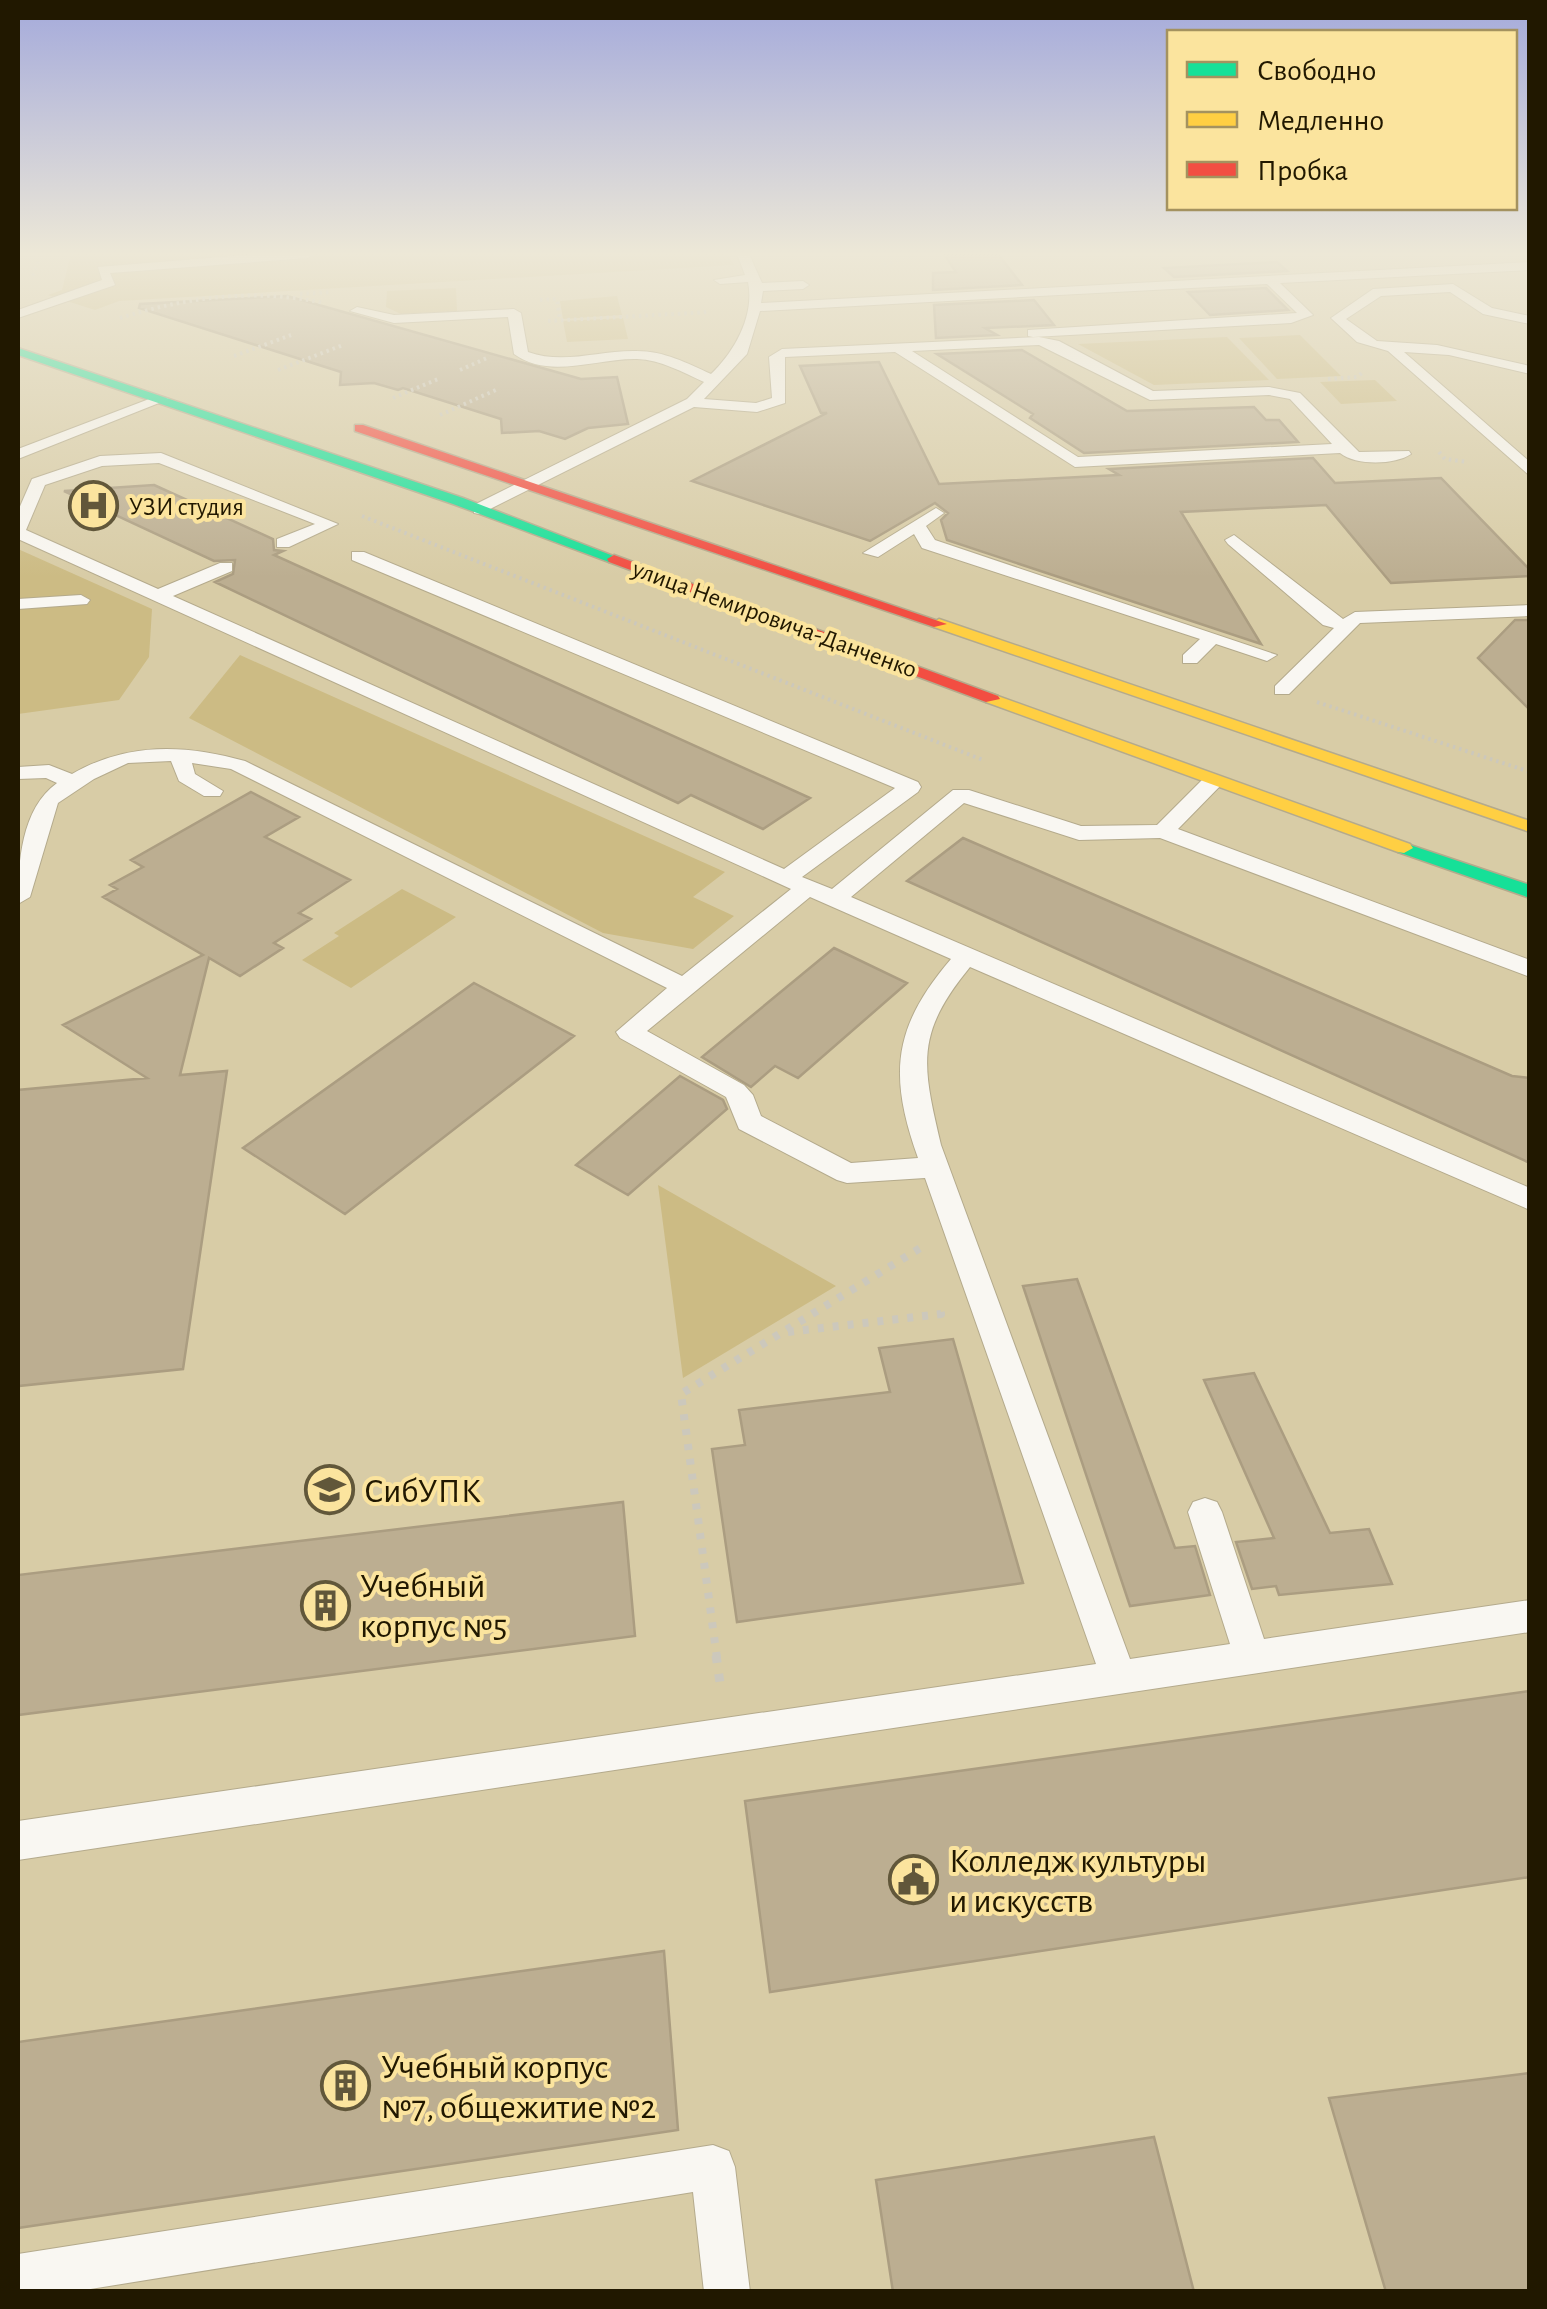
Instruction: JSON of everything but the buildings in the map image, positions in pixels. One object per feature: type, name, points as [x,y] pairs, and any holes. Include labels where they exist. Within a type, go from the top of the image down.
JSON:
[{"type":"main road","name":"улица Немировича-Данченко","points":[[50,362],[480,509],[1214,781],[1530,892]]},
{"type":"main road","name":"улица Немировича-Данченко","points":[[344,423],[1530,827]]},
{"type":"lane","points":[[667,362],[714,381]]},
{"type":"lane","points":[[480,509],[692,402],[731,362]]},
{"type":"lane","points":[[692,402],[757,408],[786,399],[778,362]]},
{"type":"lane","points":[[919,362],[1075,462],[1344,448]]},
{"type":"lane","points":[[1085,362],[1150,396],[1279,392],[1298,398],[1354,457],[1403,454]]},
{"type":"lane","points":[[1408,362],[1530,471]]},
{"type":"lane","points":[[1493,362],[1530,370]]},
{"type":"lane","points":[[18,454],[162,399]]},
{"type":"lane","points":[[283,543],[330,524],[161,458],[100,461],[38,482],[18,531],[832,900],[1530,1200]]},
{"type":"lane","points":[[872,553],[936,513]]},
{"type":"lane","points":[[917,525],[928,544],[1268,655]]},
{"type":"lane","points":[[1234,540],[1338,624]]},
{"type":"lane","points":[[358,556],[910,787],[629,1032],[706,1090],[740,1095],[746,1116],[756,1128],[839,1171],[858,1174],[935,1167]]},
{"type":"lane","points":[[158,596],[226,567]]},
{"type":"lane","points":[[18,604],[80,600]]},
{"type":"lane","points":[[1273,687],[1338,624],[1367,614],[1530,610]]},
{"type":"lane","points":[[1190,659],[1213,638]]},
{"type":"lane","points":[[18,897],[48,800],[128,756],[180,758],[238,766],[683,986]]},
{"type":"lane","points":[[180,758],[186,776],[212,790]]},
{"type":"lane","points":[[18,772],[49,771],[74,783]]},
{"type":"lane","points":[[1163,832],[1214,781]]},
{"type":"lane","points":[[832,900],[961,796],[1079,833],[1163,832],[1530,969]]},
{"type":"lane","points":[[965,958],[936,990],[911,1039],[916,1096],[935,1167],[1118,1677]]},
{"type":"lane","points":[[1206,1512],[1252,1657]]},
{"type":"lane","points":[[18,1841],[1530,1616]]},
{"type":"lane","points":[[18,2277],[713,2167],[727,2292]]},
{"type":"path","points":[[278,370],[299,362]]},
{"type":"path","points":[[460,370],[479,362]]},
{"type":"path","points":[[383,402],[438,379]]},
{"type":"path","points":[[432,418],[498,389]]},
{"type":"path","points":[[361,516],[999,767]]},
{"type":"path","points":[[900,1170],[927,1264]]},
{"type":"path","points":[[720,1683],[682,1394],[922,1247]]},
{"type":"path","points":[[782,1333],[941,1314],[936,1297]]},
{"type":"shaded area","points":[[1111,362],[1251,362],[1269,380],[1154,385]]},
{"type":"shaded area","points":[[1261,362],[1327,362],[1341,376],[1277,379]]},
{"type":"shaded area","points":[[1375,380],[1397,401],[1341,404],[1320,382]]},
{"type":"shaded area","points":[[18,549],[152,609],[149,657],[119,700],[18,714]]},
{"type":"shaded area","points":[[240,655],[725,872],[693,897],[734,916],[693,949],[603,933],[189,718]]},
{"type":"shaded area","points":[[402,889],[456,917],[351,988],[302,960],[339,936],[334,933]]},
{"type":"shaded area","points":[[658,1185],[836,1286],[683,1378]]},
{"type":"traffic: fast","points":[[50,362],[458,501],[614,559]]},
{"type":"traffic: fast","points":[[1404,848],[1530,892]]},
{"type":"traffic: slow","points":[[939,624],[1530,827]]},
{"type":"traffic: slow","points":[[992,699],[1404,848]]},
{"type":"traffic: jam","points":[[359,428],[939,624]]},
{"type":"traffic: jam","points":[[614,559],[992,699]]},
{"type":"place","name":"УЗИ студия","points":[[94,506]]},
{"type":"place","name":"СибУПК","points":[[329,1490]]},
{"type":"place","name":"Учебный корпус №5","points":[[325,1605]]},
{"type":"place","name":"Колледж культуры и искусств","points":[[914,1880]]},
{"type":"place","name":"Учебный корпус №7, общежитие №2","points":[[346,2086]]}]
